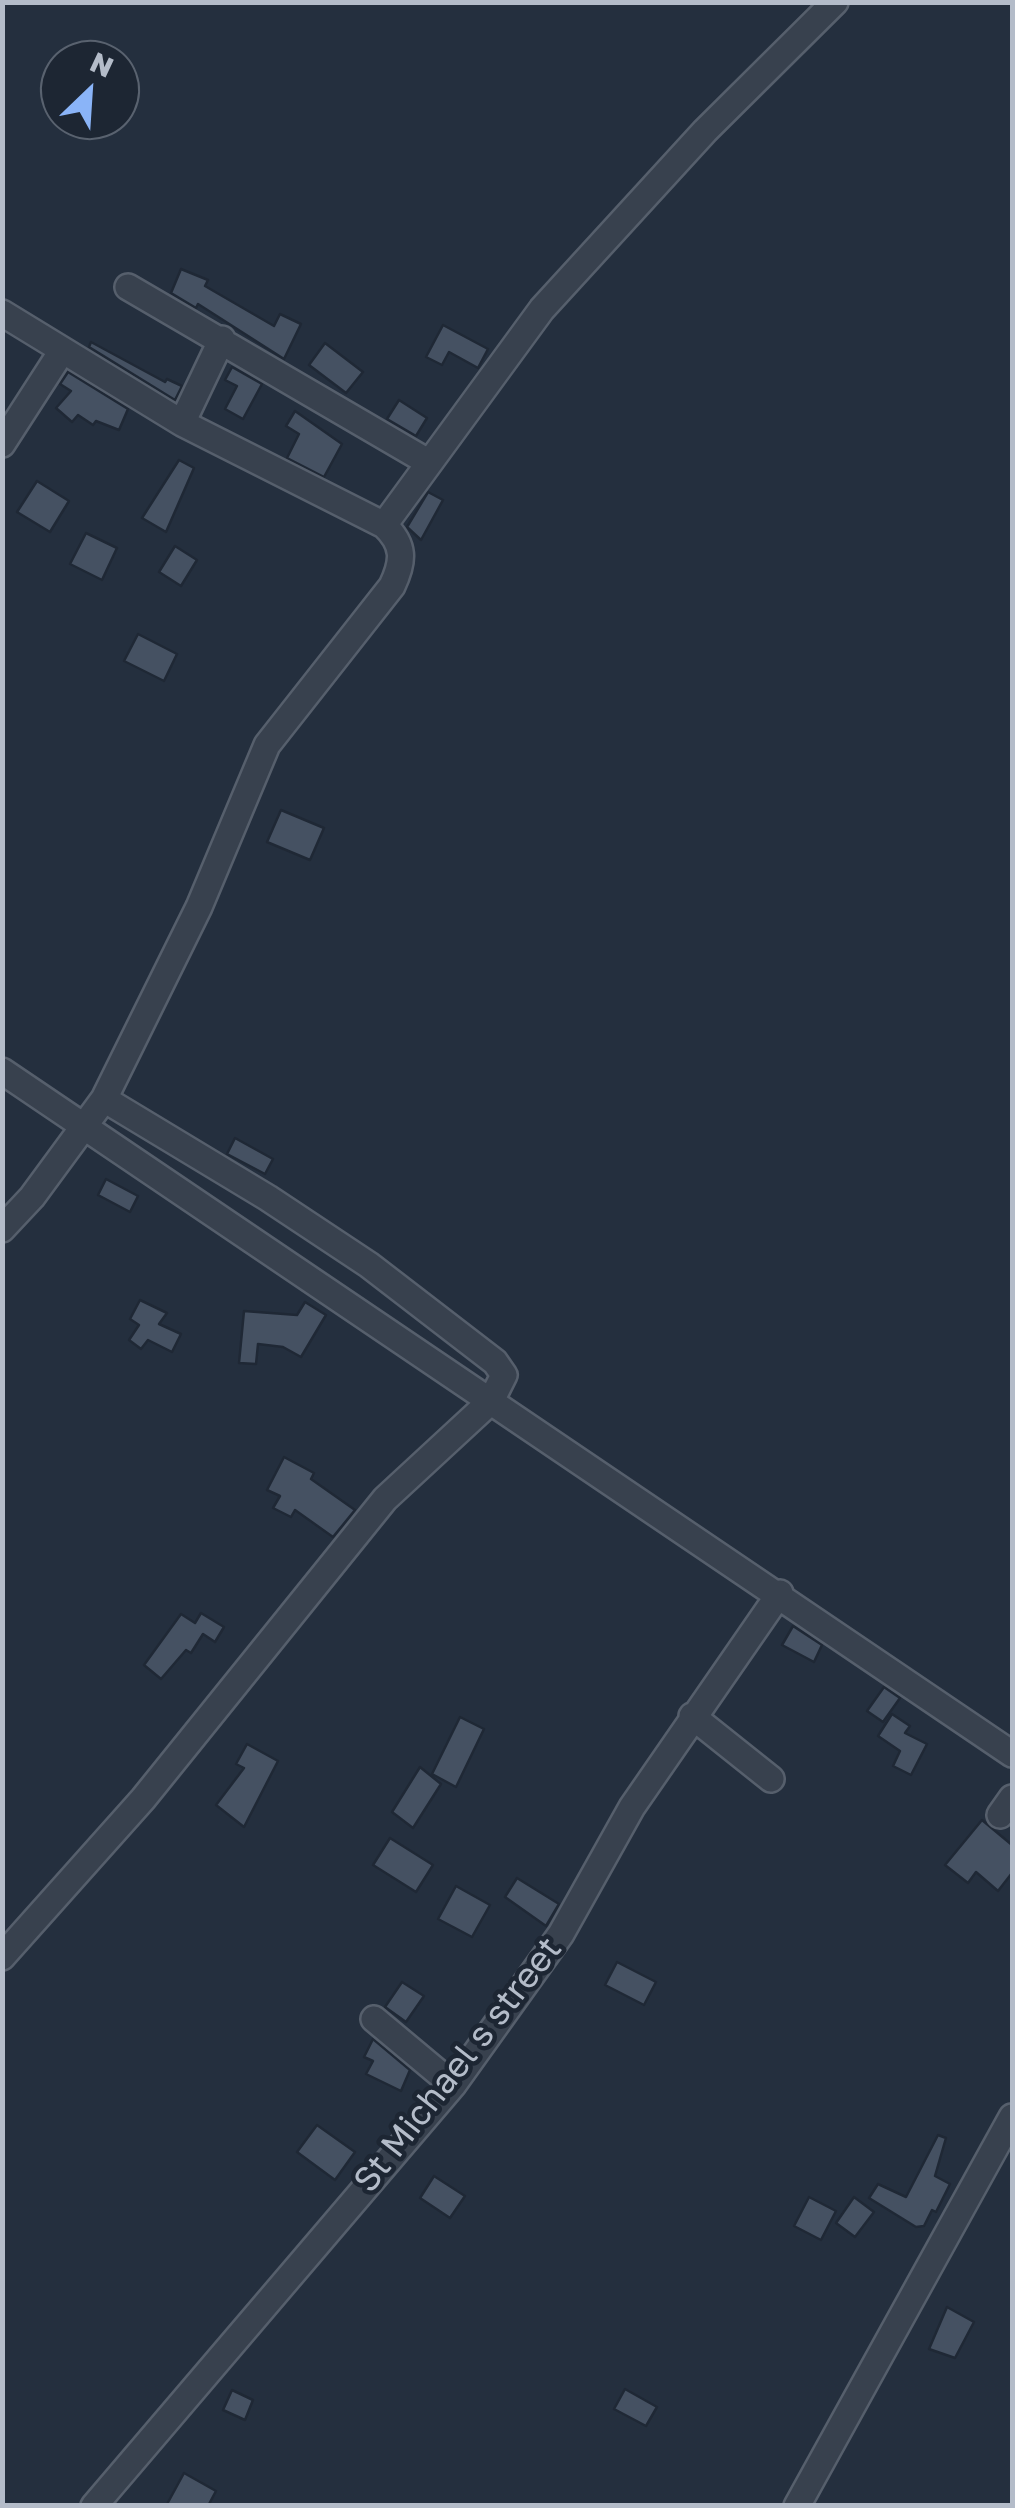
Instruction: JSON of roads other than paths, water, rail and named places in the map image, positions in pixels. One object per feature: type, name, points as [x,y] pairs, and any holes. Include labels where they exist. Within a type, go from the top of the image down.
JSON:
[{"type":"street","points":[[384,525],[542,309],[705,130],[835,2]]},
{"type":"street","points":[[128,287],[428,462]]},
{"type":"street","points":[[2,313],[182,423],[384,525],[398,539],[402,550],[401,567],[392,586],[267,746],[199,907],[96,1111],[2,1229]]},
{"type":"street","points":[[182,423],[222,339]]},
{"type":"street","points":[[2,444],[62,351]]},
{"type":"street","points":[[2,1071],[96,1111],[268,1198],[369,1265],[502,1368],[496,1393],[386,1499],[143,1799],[2,1956]]},
{"type":"street","points":[[96,1111],[1012,1754]]},
{"type":"street","name":"St Michael s street","points":[[101,2504],[453,2085],[560,1934],[632,1808],[780,1593]]},
{"type":"street","points":[[692,1716],[772,1779]]},
{"type":"street","points":[[374,2019],[453,2085]]},
{"type":"street","points":[[796,2506],[1012,2117]]}]
